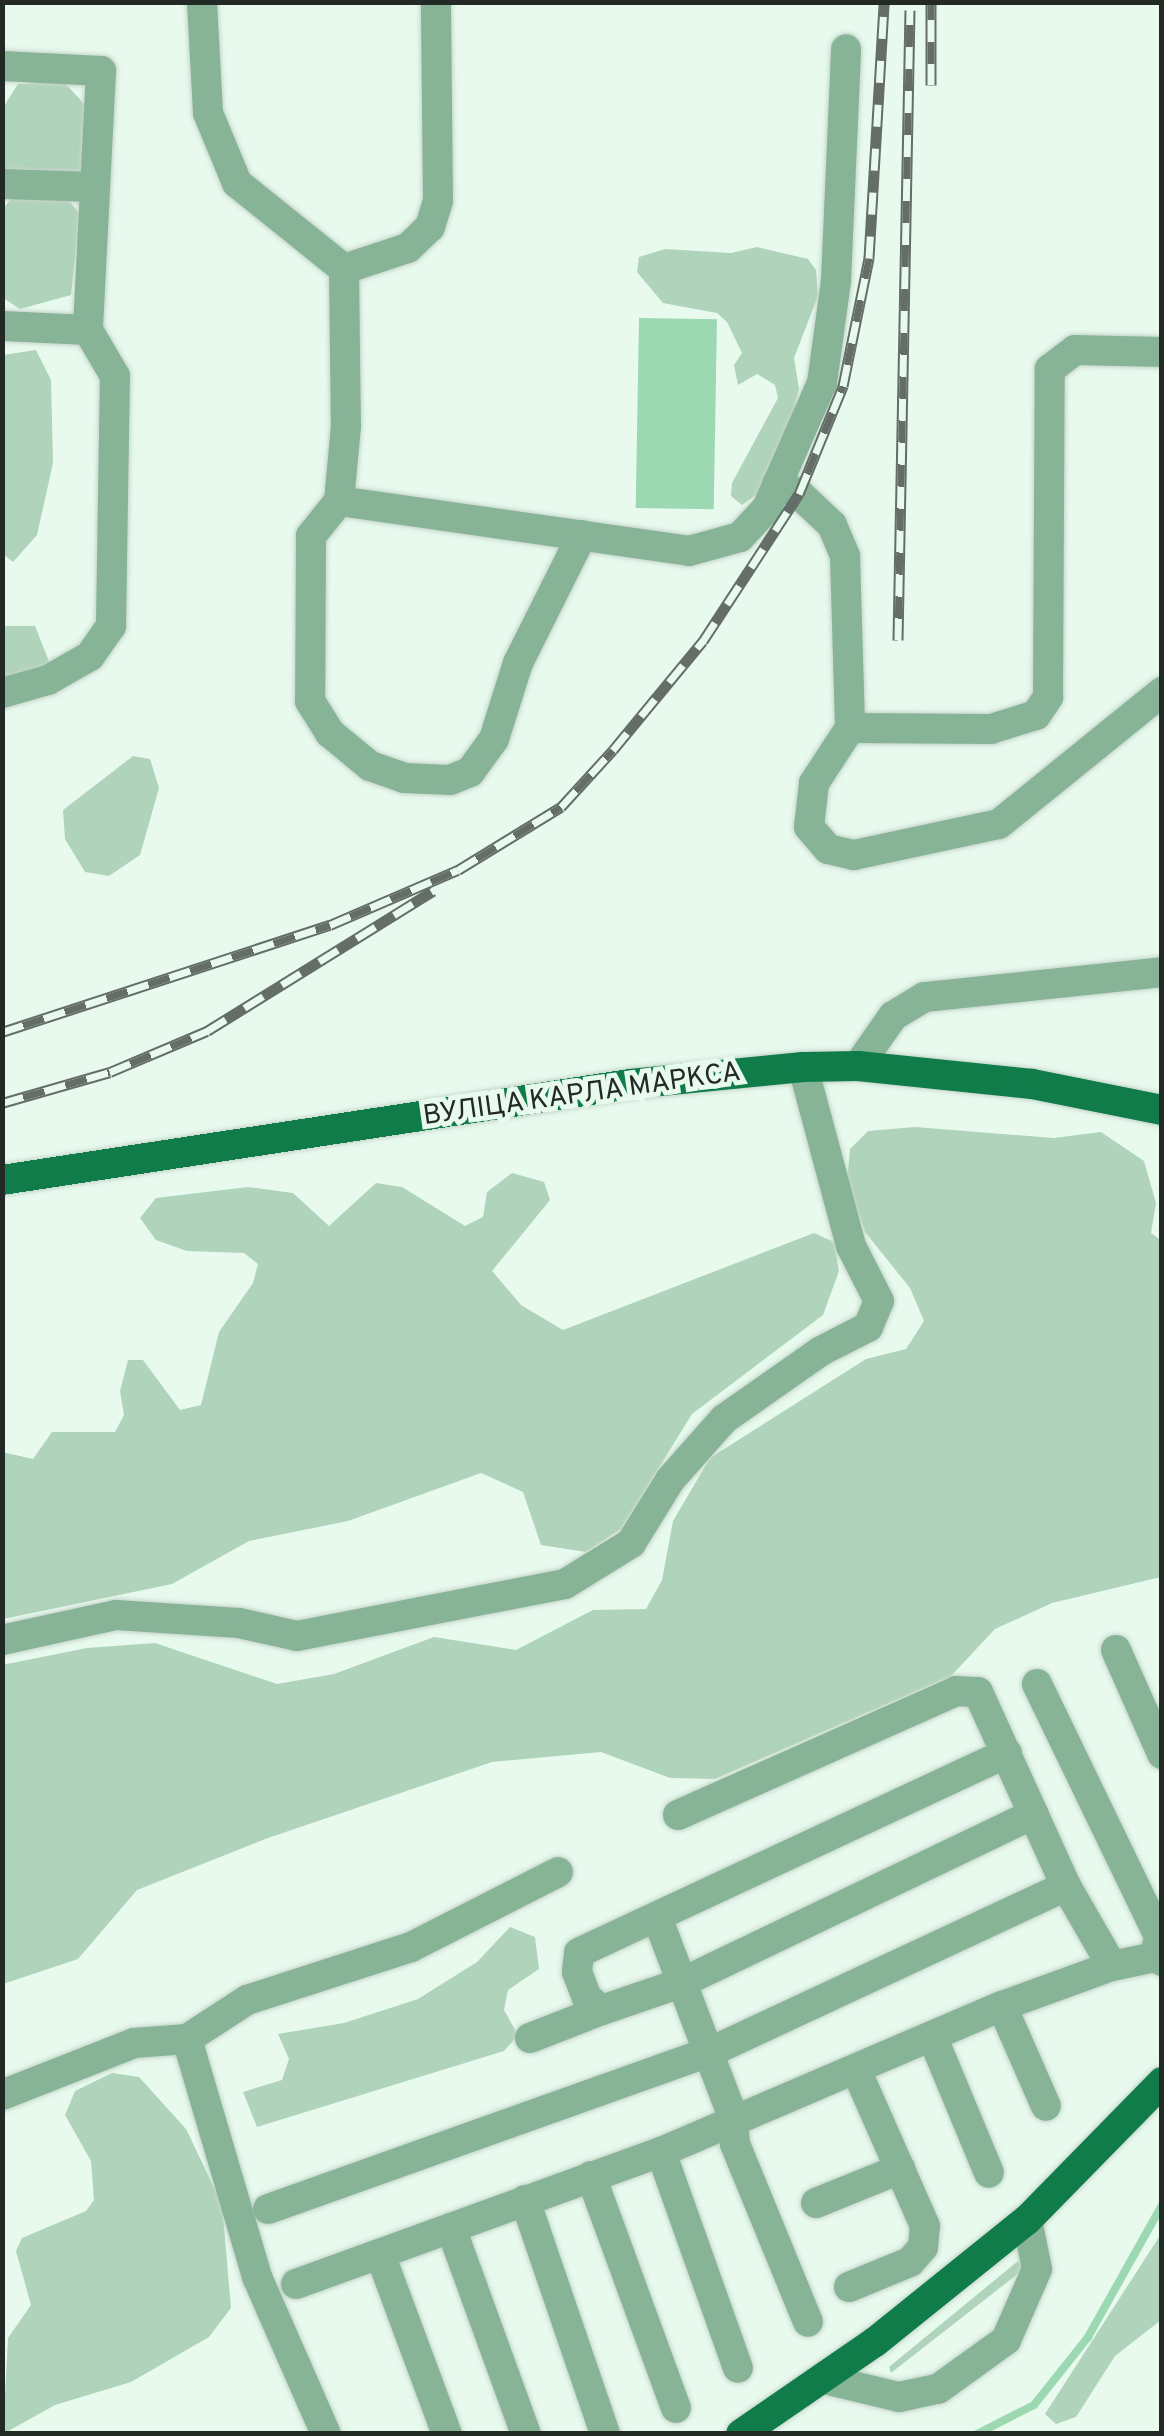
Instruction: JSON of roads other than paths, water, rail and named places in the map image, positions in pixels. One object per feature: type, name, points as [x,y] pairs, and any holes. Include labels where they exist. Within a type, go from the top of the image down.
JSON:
[{"type":"main road","name":"ВУЛІЦА КАРЛА МАРКСА","points":[[2,1180],[630,1084],[803,1067],[858,1066],[1032,1084],[1162,1110]]},
{"type":"main road","points":[[741,2434],[824,2379],[1027,2220],[1162,2082]]},
{"type":"street","points":[[202,2],[208,113],[237,183],[344,270]]},
{"type":"street","points":[[344,270],[408,248],[430,227],[438,201],[436,2]]},
{"type":"street","points":[[340,501],[690,552],[740,536],[767,508],[822,384],[836,280],[846,49]]},
{"type":"street","points":[[2,66],[101,71],[88,330],[115,376],[111,626],[90,656],[48,680],[2,693]]},
{"type":"street","points":[[2,184],[95,187]]},
{"type":"street","points":[[344,270],[346,426],[340,501],[311,536],[310,701],[330,733],[370,766],[404,778],[450,780],[470,772],[494,739],[518,662],[582,535]]},
{"type":"street","points":[[2,326],[88,330]]},
{"type":"street","points":[[850,728],[991,729],[1036,715],[1048,697],[1050,369],[1075,350],[1162,352]]},
{"type":"street","points":[[777,484],[800,494],[832,525],[845,556],[850,728],[814,784],[809,827],[828,849],[854,854],[999,824],[1162,692]]},
{"type":"street","points":[[858,1066],[894,1016],[924,997],[1162,972]]},
{"type":"street","points":[[2,1640],[116,1615],[239,1623],[298,1636],[565,1584],[632,1543],[670,1480],[724,1420],[821,1351],[868,1327],[879,1301],[851,1246],[803,1067]]},
{"type":"street","points":[[1116,1650],[1162,1754]]},
{"type":"street","points":[[296,2284],[661,2152],[734,2117],[857,2072],[1002,2006],[1159,1947],[1037,1684]]},
{"type":"street","points":[[678,1816],[956,1691],[978,1692],[1066,1886],[1112,1966]]},
{"type":"street","points":[[602,2010],[587,1998],[577,1972],[579,1953],[1007,1753]]},
{"type":"street","points":[[530,2038],[681,1983],[1034,1814]]},
{"type":"street","points":[[2,2095],[134,2044],[187,2039],[247,2000],[411,1947],[558,1872]]},
{"type":"street","points":[[268,2210],[710,2052],[1066,1886]]},
{"type":"street","points":[[657,1917],[734,2117],[735,2144],[808,2322]]},
{"type":"street","points":[[1002,2006],[1046,2106]]},
{"type":"street","points":[[932,2036],[988,2173]]},
{"type":"street","points":[[187,2039],[257,2277],[326,2434]]},
{"type":"street","points":[[850,2288],[910,2262],[923,2247],[926,2226],[857,2072]]},
{"type":"street","points":[[661,2152],[738,2368]]},
{"type":"street","points":[[816,2203],[900,2169]]},
{"type":"street","points":[[592,2176],[676,2408]]},
{"type":"street","points":[[525,2200],[604,2434]]},
{"type":"street","points":[[824,2379],[899,2396],[938,2389],[1006,2340],[1037,2269],[1027,2220]]},
{"type":"street","points":[[451,2228],[526,2434]]},
{"type":"street","points":[[380,2254],[447,2434]]},
{"type":"waterway","points":[[977,2434],[1034,2405],[1088,2337],[1162,2205]]},
{"type":"railway","points":[[2,1032],[330,925],[458,870],[561,807],[613,750],[703,641],[799,494],[843,386],[869,258],[884,2]]},
{"type":"railway","points":[[931,2],[931,85]]},
{"type":"railway","points":[[898,640],[910,10]]},
{"type":"railway","points":[[2,1103],[110,1072],[207,1031],[433,891]]}]
